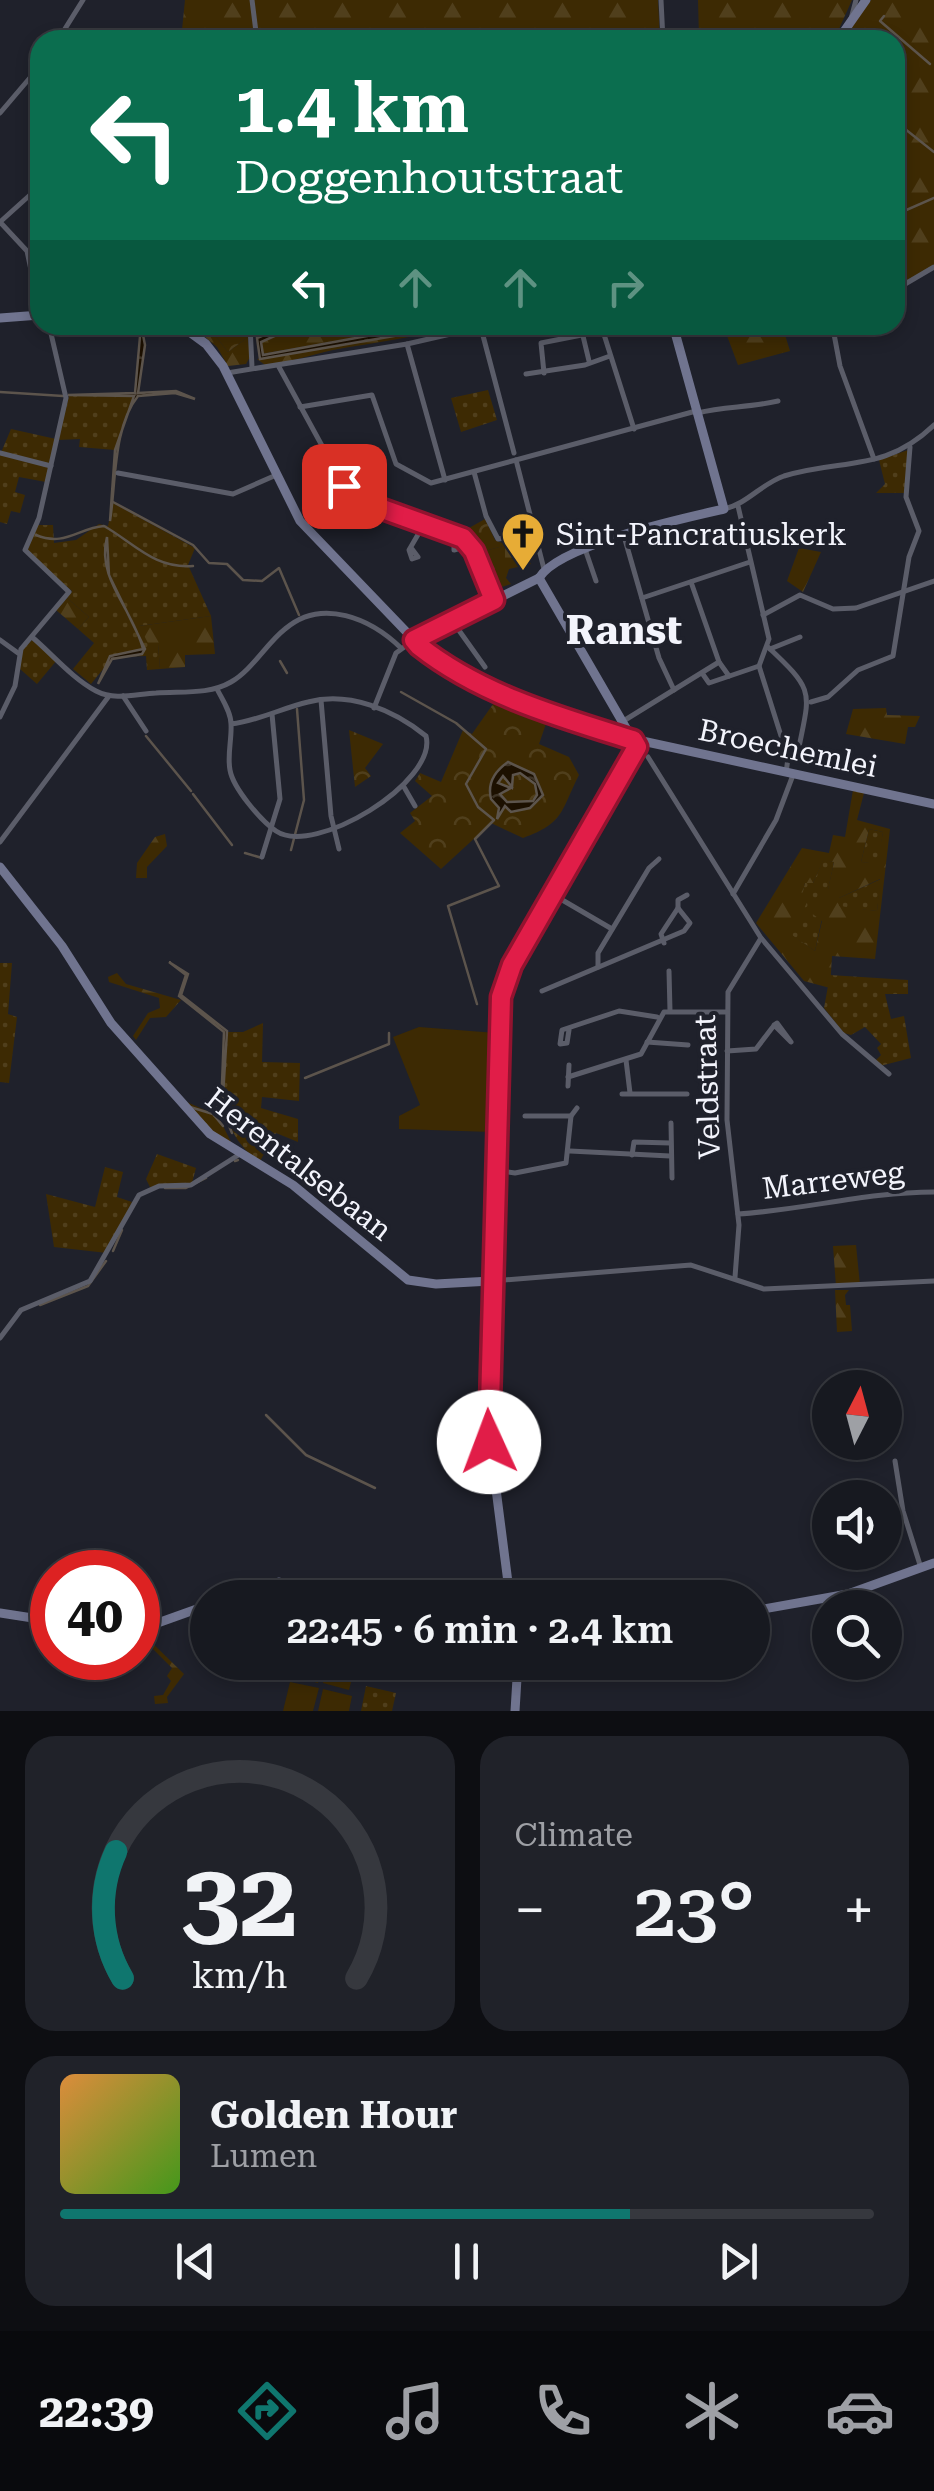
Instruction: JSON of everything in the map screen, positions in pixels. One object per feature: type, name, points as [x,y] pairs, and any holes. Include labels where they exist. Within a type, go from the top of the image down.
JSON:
[{"type":"street","points":[[64,30],[83,0]]},
{"type":"street","points":[[252,0],[256,30]]},
{"type":"street","points":[[661,0],[662,30]]},
{"type":"street","points":[[850,19],[856,0]]},
{"type":"street","points":[[844,30],[866,0]]},
{"type":"street","points":[[0,114],[30,78]]},
{"type":"street","points":[[30,195],[0,222],[27,251],[30,266]]},
{"type":"street","points":[[905,284],[934,266]]},
{"type":"street","points":[[0,318],[30,315]]},
{"type":"street","points":[[0,717],[15,686],[20,654],[69,592],[25,550],[39,518],[66,392],[52,335]]},
{"type":"street","name":"Broechemlei","points":[[194,335],[206,344],[227,373],[274,476],[307,530],[414,640],[481,685],[565,720],[619,735],[636,746],[934,804]]},
{"type":"street","points":[[250,335],[252,368]]},
{"type":"street","points":[[227,373],[444,335]]},
{"type":"street","points":[[483,335],[541,574],[636,746],[512,965],[501,997],[487,1418],[508,1580]]},
{"type":"street","points":[[604,335],[634,428]]},
{"type":"street","points":[[676,335],[724,510]]},
{"type":"street","points":[[834,335],[840,366],[874,460]]},
{"type":"street","points":[[544,373],[541,343],[583,336],[589,361]]},
{"type":"street","points":[[407,344],[446,480]]},
{"type":"street","points":[[526,374],[610,356]]},
{"type":"street","points":[[279,366],[337,476],[354,496],[470,545],[494,600]]},
{"type":"street","points":[[300,407],[372,395],[396,464],[428,482],[697,412],[726,406],[736,411],[778,400]]},
{"type":"street","points":[[376,703],[401,648],[586,549],[624,535],[738,506],[780,478],[874,460],[910,447],[934,425]]},
{"type":"street","points":[[811,702],[828,697],[858,670],[892,658],[919,531],[906,496],[910,447]]},
{"type":"street","points":[[0,453],[51,466]]},
{"type":"street","points":[[474,472],[498,540],[532,535]]},
{"type":"street","points":[[118,473],[232,494],[274,476]]},
{"type":"street","points":[[702,673],[709,683],[759,666],[769,648],[738,506]]},
{"type":"street","points":[[412,549],[423,526]]},
{"type":"street","points":[[454,535],[452,549],[470,545]]},
{"type":"street","points":[[624,535],[662,669],[674,690]]},
{"type":"street","points":[[586,549],[596,581]]},
{"type":"street","points":[[642,598],[750,562]]},
{"type":"street","points":[[691,581],[719,662],[729,676]]},
{"type":"street","points":[[763,615],[800,595],[833,609],[856,608],[934,581]]},
{"type":"street","points":[[32,636],[86,684],[109,696],[217,688],[237,678],[290,625],[332,612],[382,631],[401,648]]},
{"type":"street","points":[[453,622],[485,667]]},
{"type":"street","points":[[769,648],[800,637]]},
{"type":"street","points":[[0,640],[20,654]]},
{"type":"street","points":[[769,648],[804,685],[811,702],[798,752],[788,758]]},
{"type":"street","points":[[619,735],[627,724],[719,662]]},
{"type":"street","points":[[732,894],[776,820],[790,774],[759,666]]},
{"type":"street","points":[[217,688],[231,724],[231,774],[273,829],[302,838],[333,830],[403,786],[418,769],[428,744],[426,736],[376,703],[344,697],[231,724]]},
{"type":"street","points":[[0,842],[109,696]]},
{"type":"street","points":[[123,696],[146,730]]},
{"type":"street","points":[[321,700],[333,830],[339,849]]},
{"type":"street","points":[[262,857],[273,829],[281,787],[272,714]]},
{"type":"street","points":[[648,757],[761,938],[845,1037],[889,1074]]},
{"type":"street","points":[[403,786],[415,806]]},
{"type":"street","points":[[598,968],[596,957],[659,860]]},
{"type":"street","name":"Herentalsebaan","points":[[0,867],[70,957],[110,1023],[204,1128],[292,1184],[408,1280],[429,1284],[680,1265],[706,1266],[764,1290],[934,1280]]},
{"type":"street","points":[[552,894],[612,929]]},
{"type":"street","points":[[542,991],[664,943],[689,928],[678,908],[678,900],[687,895]]},
{"type":"street","points":[[664,943],[661,934],[678,908]]},
{"type":"street","name":"Veldstraat","points":[[735,1277],[738,1214],[728,1135],[727,1012],[730,984],[761,938]]},
{"type":"street","points":[[669,971],[670,1011]]},
{"type":"street","points":[[569,1030],[619,1011],[658,1017],[670,1011],[727,1012]]},
{"type":"street","points":[[568,1077],[641,1054],[658,1017]]},
{"type":"street","points":[[727,1051],[756,1049],[774,1026]]},
{"type":"street","points":[[647,1042],[688,1044]]},
{"type":"street","points":[[626,1060],[626,1093],[687,1094]]},
{"type":"street","points":[[568,1065],[568,1086]]},
{"type":"street","points":[[498,1173],[563,1165],[570,1151],[572,1116],[577,1108]]},
{"type":"street","points":[[525,1116],[572,1116]]},
{"type":"street","points":[[671,1123],[672,1178]]},
{"type":"street","points":[[632,1155],[634,1142],[670,1143]]},
{"type":"street","points":[[570,1151],[670,1156]]},
{"type":"street","points":[[0,1338],[21,1310],[80,1288],[101,1266],[139,1196],[159,1186],[191,1184],[241,1153]]},
{"type":"street","name":"Marreweg","points":[[738,1214],[784,1212],[878,1193],[934,1192]]},
{"type":"street","points":[[895,1460],[903,1511],[921,1568]]},
{"type":"street","points":[[770,1608],[848,1594],[934,1563]]},
{"type":"street","points":[[160,1622],[190,1611]]},
{"type":"street","points":[[0,1613],[30,1617]]},
{"type":"street","points":[[515,1711],[517,1680]]},
{"type":"green space","points":[[185,0],[658,0],[660,30],[182,30]]},
{"type":"green space","points":[[698,0],[852,0],[838,30],[699,30]]},
{"type":"green space","points":[[871,0],[934,0],[934,265],[905,281],[905,30],[848,30]]},
{"type":"green space","points":[[203,335],[215,335],[228,352],[248,337],[250,357],[246,364],[228,366],[217,347]]},
{"type":"green space","points":[[215,335],[248,335],[248,337],[228,352]]},
{"type":"green space","points":[[277,335],[369,335],[261,354],[261,342]]},
{"type":"green space","points":[[418,335],[274,364],[265,365],[257,359]]},
{"type":"green space","points":[[727,335],[785,335],[790,351],[738,365]]},
{"type":"green space","points":[[488,390],[497,420],[461,432],[451,398]]},
{"type":"green space","points":[[135,395],[115,450],[79,447],[80,439],[58,440],[69,396]]},
{"type":"green space","points":[[11,429],[56,439],[46,482],[19,477],[15,492],[25,495],[20,513],[11,511],[7,524],[0,522],[0,455]]},
{"type":"green space","points":[[908,450],[905,493],[876,493],[885,484],[879,460]]},
{"type":"green space","points":[[113,503],[195,548],[188,565],[211,616],[139,626],[158,643],[160,669],[147,670],[146,656],[113,657],[91,684],[73,669],[94,643],[78,629],[89,617],[67,598],[72,591],[27,552],[37,525],[53,525],[54,543],[76,540],[99,524],[108,526]]},
{"type":"green space","points":[[485,519],[495,540],[507,545],[481,552],[460,533]]},
{"type":"green space","points":[[528,539],[531,564],[509,569],[506,578],[511,584],[496,589],[478,553]]},
{"type":"green space","points":[[799,548],[821,552],[803,592],[787,581]]},
{"type":"green space","points":[[67,598],[89,617],[78,629],[56,610]]},
{"type":"green space","points":[[211,616],[215,654],[185,655],[185,667],[160,669],[158,644],[148,643],[139,626]]},
{"type":"green space","points":[[33,639],[57,660],[37,684],[20,669],[22,650]]},
{"type":"green space","points":[[498,697],[548,718],[539,744],[569,757],[579,775],[560,814],[547,827],[523,838],[491,823],[441,869],[400,833],[415,821],[410,813],[432,796],[415,781],[420,773],[441,782],[463,730],[472,734]]},
{"type":"green space","points":[[886,708],[887,715],[920,716],[915,727],[908,727],[905,744],[846,734],[853,709]]},
{"type":"green space","points":[[349,730],[383,744],[365,768],[371,776],[355,787]]},
{"type":"green space","points":[[853,790],[864,793],[857,820],[890,829],[875,959],[832,956],[830,988],[804,981],[756,923],[802,848],[829,853],[833,835],[845,837]],"holes":[[[869,829],[883,832],[877,863],[861,862]],[[823,861],[834,862],[828,889],[821,889],[810,912],[822,921],[815,951],[792,935],[808,900],[802,896],[805,883],[813,883]],[[880,879],[877,911],[839,906],[839,898]]]},
{"type":"green space","points":[[869,829],[883,832],[878,864],[861,862]]},
{"type":"green space","points":[[165,834],[167,846],[147,867],[147,878],[136,878],[137,863],[155,837]]},
{"type":"green space","points":[[823,860],[834,862],[815,951],[791,935],[807,901],[801,897],[805,883],[813,883]]},
{"type":"green space","points":[[881,879],[877,911],[838,907],[839,898]]},
{"type":"green space","points":[[0,963],[12,963],[8,1014],[17,1017],[9,1083],[0,1082]]},
{"type":"green space","points":[[117,973],[126,984],[181,1000],[166,1017],[150,1018],[136,1040],[133,1036],[148,1013],[160,1008],[159,998],[109,982],[108,977]]},
{"type":"green space","points":[[830,975],[908,980],[908,994],[885,994],[891,1019],[904,1016],[911,1058],[880,1066],[874,1062],[881,1055],[877,1048],[881,1044],[865,1027],[851,1035],[844,1033],[824,1008]]},
{"type":"green space","points":[[263,1023],[262,1062],[300,1063],[299,1101],[262,1097],[261,1108],[298,1119],[298,1142],[276,1133],[260,1161],[245,1150],[229,1120],[223,1086],[223,1032],[243,1032]]},
{"type":"green space","points":[[419,1027],[496,1033],[492,1132],[399,1129],[399,1116],[420,1105],[393,1037]]},
{"type":"green space","points":[[187,1102],[218,1116],[233,1146],[215,1136]]},
{"type":"green space","points":[[157,1154],[196,1168],[192,1183],[150,1187],[146,1179]]},
{"type":"green space","points":[[105,1167],[123,1172],[117,1197],[132,1202],[107,1253],[54,1247],[46,1194],[95,1207]]},
{"type":"green space","points":[[856,1245],[860,1285],[836,1286],[833,1246]]},
{"type":"green space","points":[[835,1290],[849,1290],[845,1295],[852,1331],[837,1332]]},
{"type":"green space","points":[[160,1651],[184,1674],[167,1697],[168,1703],[155,1704],[154,1696],[163,1695],[171,1681],[167,1676],[172,1668],[160,1656]]},
{"type":"green space","points":[[324,1680],[352,1680],[349,1690],[323,1683]]},
{"type":"green space","points":[[290,1682],[319,1688],[313,1711],[283,1711]]},
{"type":"green space","points":[[366,1686],[396,1693],[392,1711],[361,1711]]},
{"type":"green space","points":[[323,1689],[352,1696],[349,1711],[318,1711]]},
{"type":"water","points":[[143,335],[138,393],[176,391],[195,399],[175,393],[138,396],[127,415],[134,396],[68,395],[135,393]]},
{"type":"water","points":[[277,335],[261,342],[263,355],[372,335],[400,335],[260,359],[257,338]]},
{"type":"water","points":[[122,429],[117,456],[110,521],[115,450]]},
{"type":"water","points":[[139,636],[145,649],[142,654],[112,659],[98,684],[110,656],[143,649]]},
{"type":"water","points":[[508,762],[534,774],[543,795],[530,808],[511,812],[505,806],[497,819],[499,808],[491,799],[490,788]],"holes":[[[520,773],[535,784],[537,795],[533,801],[507,802],[500,794],[511,788],[498,783],[503,776],[512,787],[513,775]]]},
{"type":"water","points":[[169,962],[188,974],[181,995],[227,1031],[222,1112],[212,1107],[221,1109],[224,1032],[179,996],[186,975]]},
{"type":"waterway","points":[[884,16],[880,21],[890,30]]},
{"type":"waterway","points":[[905,42],[930,64]]},
{"type":"waterway","points":[[905,129],[934,152]]},
{"type":"waterway","points":[[905,211],[934,198]]},
{"type":"waterway","points":[[0,392],[63,396]]},
{"type":"waterway","points":[[113,502],[193,545],[209,563],[227,564],[243,580],[262,581],[279,568],[299,615]]},
{"type":"waterway","points":[[36,535],[63,538],[104,526],[156,559],[193,566]]},
{"type":"waterway","points":[[280,661],[287,673]]},
{"type":"waterway","points":[[401,692],[456,723],[486,749],[466,784],[478,807],[494,820],[475,839],[499,886],[448,906],[477,1004]]},
{"type":"waterway","points":[[291,850],[304,800],[297,709]]},
{"type":"waterway","points":[[146,736],[191,791]]},
{"type":"waterway","points":[[193,794],[232,845]]},
{"type":"waterway","points":[[245,853],[262,858]]},
{"type":"waterway","points":[[305,1078],[389,1044],[389,1033]]},
{"type":"waterway","points":[[190,1107],[213,1114],[223,1126]]},
{"type":"waterway","points":[[222,1109],[232,1133]]},
{"type":"waterway","points":[[165,1188],[186,1188],[206,1178]]},
{"type":"waterway","points":[[113,1251],[122,1230]]},
{"type":"waterway","points":[[40,1305],[88,1286],[106,1261]]},
{"type":"waterway","points":[[266,1415],[306,1455],[375,1488]]},
{"type":"place","name":"Sint-Pancratiuskerk","points":[[523,572]]},
{"type":"district","name":"Ranst","points":[[624,630]]},
{"type":"route","points":[[344,486],[354,496],[377,507],[460,536],[474,551],[494,600],[414,640],[419,646],[481,685],[565,720],[633,740],[637,747],[512,965],[501,997],[488,1342],[489,1442]]}]
